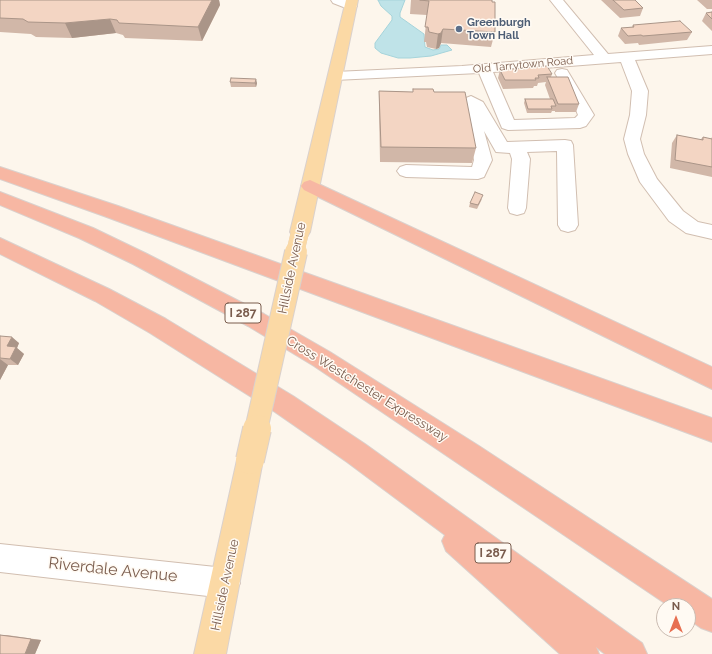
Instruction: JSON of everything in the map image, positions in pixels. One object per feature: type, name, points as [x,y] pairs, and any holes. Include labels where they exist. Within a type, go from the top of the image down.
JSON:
[{"type":"highway","points":[[0,173],[118,213],[712,430]]},
{"type":"highway","points":[[310,186],[712,378]]},
{"type":"highway","name":"Cross Westchester Expressway","points":[[0,198],[86,233],[140,259],[249,316],[316,355],[464,450],[712,617]]},
{"type":"highway","name":"I 287","points":[[0,245],[88,288],[158,326],[238,374],[356,453],[631,654]]},
{"type":"highway","points":[[356,453],[583,654]]},
{"type":"main road","name":"Hillside Avenue","points":[[210,654],[250,460],[334,76],[352,3]]},
{"type":"street","points":[[337,0],[352,3]]},
{"type":"street","points":[[556,0],[605,59]]},
{"type":"street","points":[[705,51],[712,61]]},
{"type":"street","name":"Old Tarrytown Road","points":[[334,76],[462,70],[705,51]]},
{"type":"street","points":[[626,57],[640,91],[638,115],[632,139],[636,154],[649,182],[676,216],[693,228],[712,232]]},
{"type":"street","points":[[485,68],[508,125],[580,123],[586,116],[584,110],[555,63]]},
{"type":"street","points":[[406,171],[478,173],[483,160],[470,106],[471,101],[462,70]]},
{"type":"street","points":[[471,101],[478,105],[502,148],[565,145],[568,225]]},
{"type":"street","points":[[516,147],[521,159],[517,208]]},
{"type":"street","name":"Riverdale Avenue","points":[[0,558],[225,583]]},
{"type":"water","points":[[378,0],[405,0],[400,17],[424,34],[425,47],[433,50],[439,49],[441,45],[447,45],[452,50],[431,56],[410,58],[398,58],[381,53],[375,48],[375,43],[392,20],[392,16],[381,6]]},
{"type":"building","points":[[0,0],[212,0],[198,27],[119,23],[117,20],[110,19],[65,23],[28,22],[23,19],[0,18]]},
{"type":"building","name":"Greenburgh Town Hall","points":[[420,0],[492,0],[492,2],[495,2],[495,32],[443,29],[441,33],[438,34],[429,32],[428,27],[425,27],[429,1]]},
{"type":"building","points":[[613,0],[635,0],[643,8],[624,10]]},
{"type":"building","points":[[712,12],[712,19],[706,13]]},
{"type":"building","points":[[680,21],[692,32],[628,36],[621,28],[634,27],[633,25]]},
{"type":"building","points":[[547,66],[552,74],[538,75],[539,78],[535,78],[536,80],[505,80],[500,70]]},
{"type":"building","points":[[547,77],[568,77],[579,104],[558,104]]},
{"type":"building","points":[[231,78],[256,79],[255,83],[230,82]]},
{"type":"building","points":[[413,89],[433,89],[434,92],[465,92],[476,148],[381,147],[379,91],[413,92]]},
{"type":"building","points":[[525,99],[553,99],[556,106],[551,106],[552,109],[528,109]]},
{"type":"building","points":[[677,135],[703,140],[703,137],[712,139],[712,167],[675,160]]},
{"type":"building","points":[[475,192],[483,195],[478,205],[470,203]]},
{"type":"building","points":[[0,336],[12,337],[7,346],[16,347],[10,359],[0,358]]},
{"type":"building","points":[[0,635],[31,639],[25,654],[0,654]]},
{"type":"place","name":"Greenburgh Town Hall","points":[[459,29]]}]
